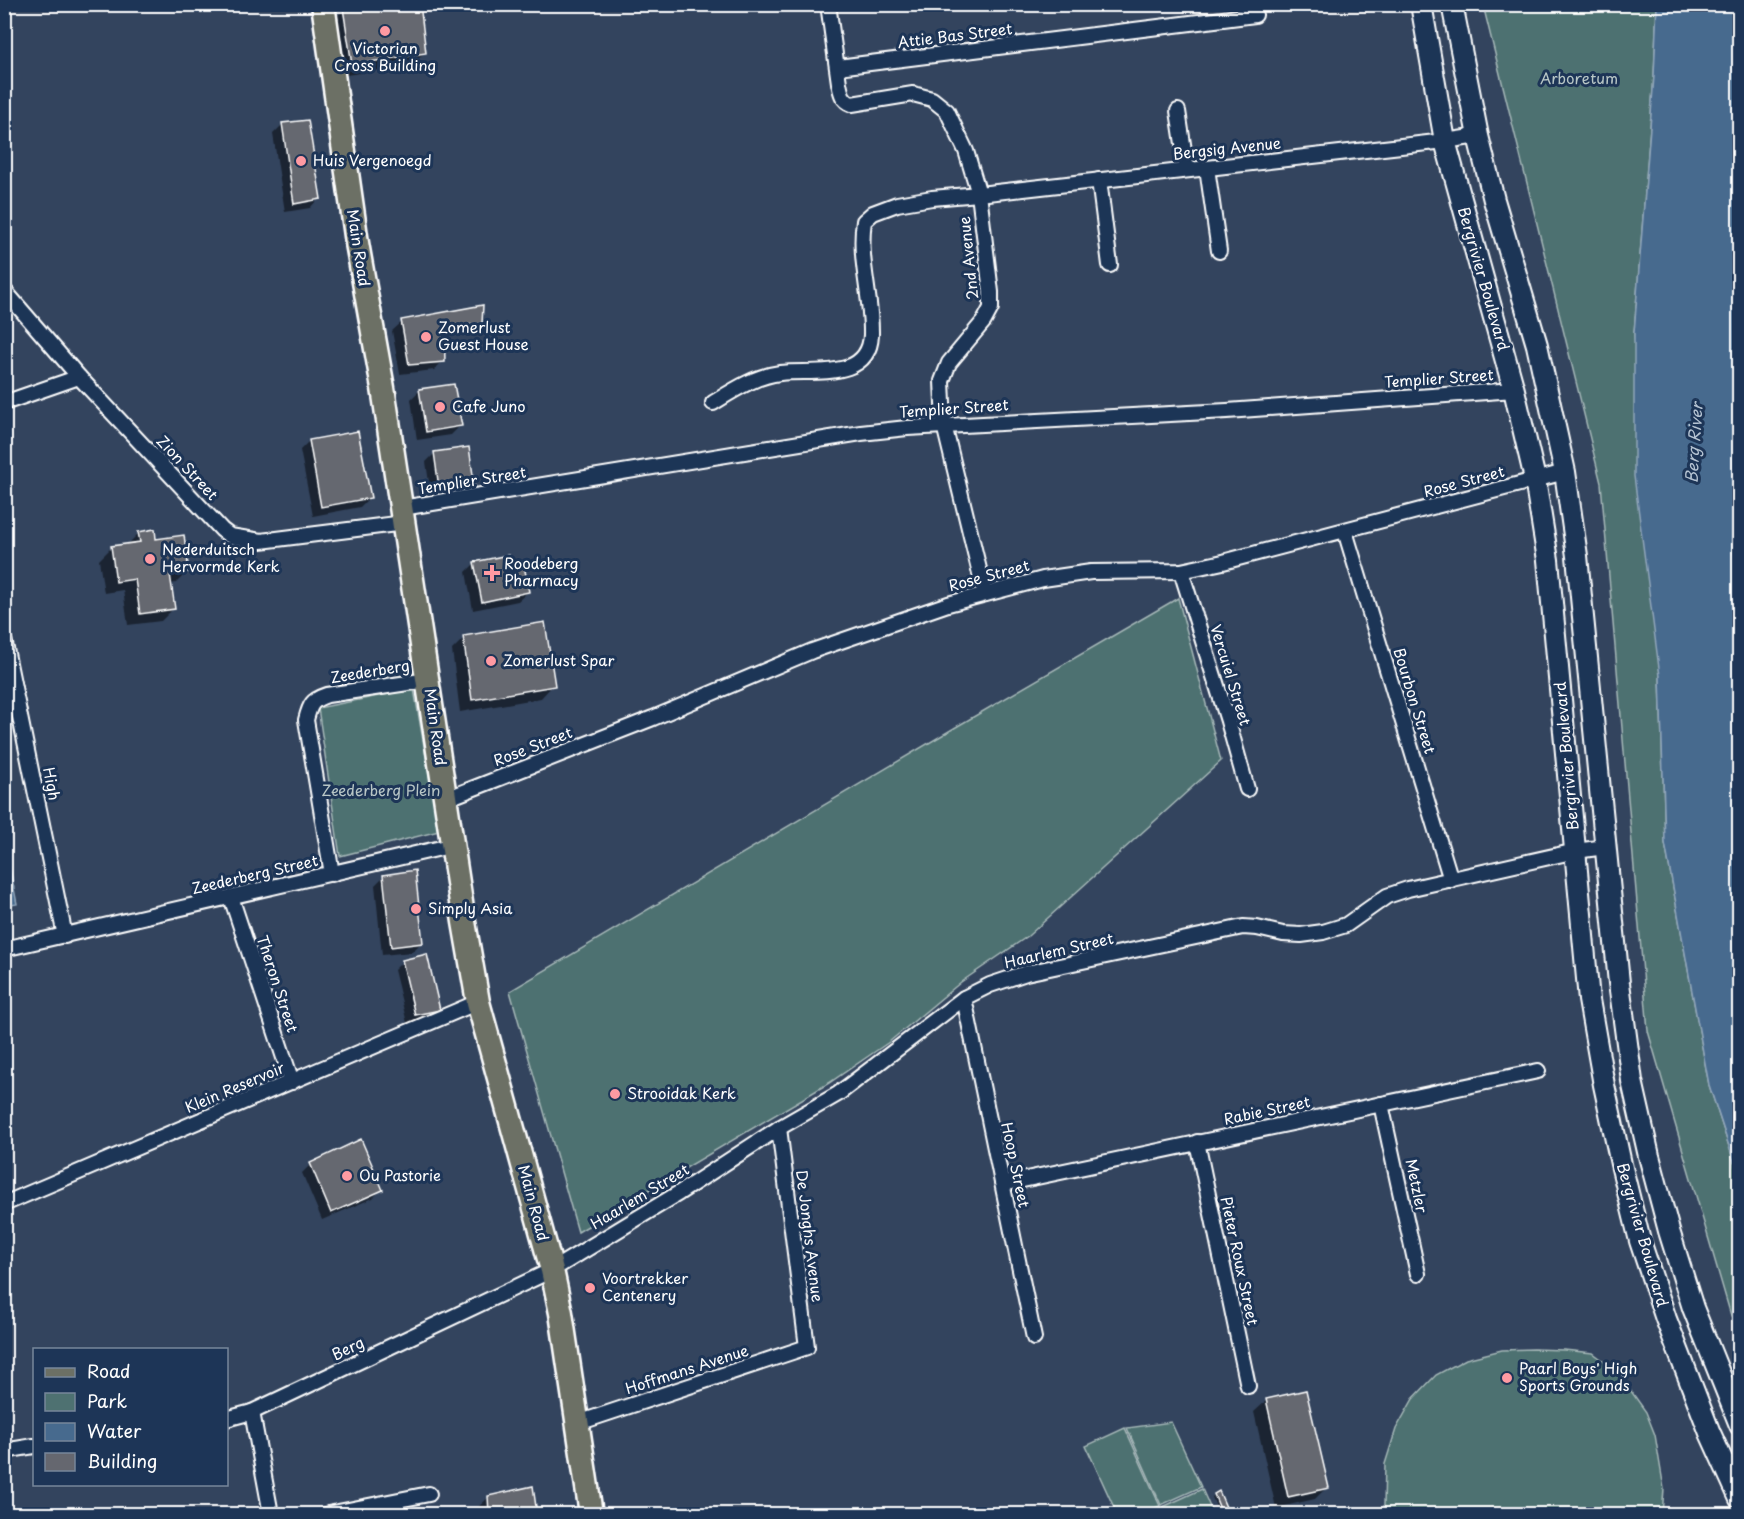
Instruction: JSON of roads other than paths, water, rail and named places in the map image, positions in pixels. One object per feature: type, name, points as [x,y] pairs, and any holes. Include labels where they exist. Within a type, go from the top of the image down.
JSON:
[{"type":"main road","name":"Main Road","points":[[323,4],[357,243],[383,388],[478,1002],[552,1270],[561,1313],[591,1515]]},
{"type":"street","name":"2nd Avenue","points":[[828,4],[841,94],[846,101],[852,104],[913,94],[932,99],[946,111],[966,151],[979,194],[991,308],[984,321],[950,363],[942,381],[944,425],[985,594]]},
{"type":"street","name":"Bergrivier Boulevard","points":[[1421,4],[1445,141],[1514,390],[1535,479],[1548,560],[1589,1000],[1604,1085],[1640,1241],[1666,1319],[1710,1433],[1740,1499]]},
{"type":"street","name":"Bergrivier Boulevard","points":[[1452,4],[1478,136],[1494,200],[1537,345],[1565,472],[1577,556],[1619,983],[1632,1081],[1669,1231],[1693,1308],[1740,1425]]},
{"type":"street","name":"Attie Bas Street","points":[[838,67],[1256,15]]},
{"type":"street","points":[[1178,111],[1187,170]]},
{"type":"street","name":"Bergsig Avenue","points":[[714,403],[756,379],[780,373],[827,372],[859,362],[866,355],[871,337],[862,238],[864,221],[873,213],[897,204],[932,198],[1478,136]]},
{"type":"street","points":[[1207,168],[1219,251]]},
{"type":"street","points":[[1099,180],[1110,265]]},
{"type":"street","name":"Zion Street","points":[[4,290],[79,377],[230,536],[261,541],[403,516]]},
{"type":"street","points":[[4,403],[79,377]]},
{"type":"street","name":"Templier Street","points":[[403,516],[861,434],[944,425],[1227,411],[1514,390]]},
{"type":"street","name":"Rose Street","points":[[446,799],[652,718],[812,651],[902,619],[985,594],[1043,579],[1091,572],[1181,571],[1345,531],[1565,472]]},
{"type":"street","name":"Bourbon Street","points":[[1345,531],[1451,880]]},
{"type":"street","name":"Vercuiel Street","points":[[1181,571],[1247,789]]},
{"type":"street","name":"High","points":[[4,639],[65,936]]},
{"type":"street","name":"Zeederberg","points":[[332,874],[306,720],[309,708],[317,698],[327,695],[428,680]]},
{"type":"street","name":"Zeederberg Street","points":[[4,949],[454,845]]},
{"type":"street","name":"Haarlem Street","points":[[552,1270],[679,1193],[779,1128],[838,1094],[964,998],[990,985],[1026,974],[1243,927],[1292,935],[1323,932],[1346,925],[1387,896],[1408,889],[1576,851],[1605,847]]},
{"type":"street","name":"Theron Street","points":[[231,897],[292,1082]]},
{"type":"street","name":"Hoop Street","points":[[964,998],[1034,1338]]},
{"type":"street","name":"Klein Reservoir","points":[[4,1204],[478,1002]]},
{"type":"street","name":"Rabie Street","points":[[1003,1184],[1538,1071]]},
{"type":"street","name":"Metzler","points":[[1382,1104],[1418,1274]]},
{"type":"street","name":"De Jonghs Avenue","points":[[779,1128],[807,1347]]},
{"type":"street","name":"Pieter Roux Street","points":[[1197,1142],[1248,1386]]},
{"type":"street","name":"Berg","points":[[228,1418],[252,1412],[552,1270]]},
{"type":"street","name":"Hoffmans Avenue","points":[[578,1423],[807,1347]]},
{"type":"street","points":[[252,1412],[271,1515]]},
{"type":"street","points":[[4,1451],[33,1446]]},
{"type":"street","points":[[328,1515],[429,1494]]},
{"type":"water","name":"Berg River","points":[[1657,5],[1739,5],[1740,272],[1736,306],[1732,550],[1740,575],[1739,1177],[1709,1085],[1665,843],[1660,676],[1634,476],[1634,333],[1654,76]]},
{"type":"water","points":[[4,843],[17,904],[5,906]]},
{"type":"place","name":"Victorian Cross Building","points":[[385,31]]},
{"type":"place","name":"Huis Vergenoegd","points":[[301,161]]},
{"type":"place","name":"Zomerlust Guest House","points":[[426,337]]},
{"type":"place","name":"Cafe Juno","points":[[440,407]]},
{"type":"place","name":"Nederduitsch Hervormde Kerk","points":[[150,559]]},
{"type":"place","name":"Roodeberg Pharmacy","points":[[492,573]]},
{"type":"place","name":"Zomerlust Spar","points":[[491,661]]},
{"type":"place","name":"Simply Asia","points":[[416,909]]},
{"type":"place","name":"Strooidak Kerk","points":[[615,1094]]},
{"type":"place","name":"Ou Pastorie","points":[[347,1176]]},
{"type":"place","name":"Voortrekker Centenery","points":[[590,1288]]},
{"type":"place","name":"Paarl Boys' High Sports Grounds","points":[[1507,1378]]},
{"type":"park label","name":"Arboretum","points":[[1579,79]]},
{"type":"park label","name":"Zeederberg Plein","points":[[381,791]]}]
